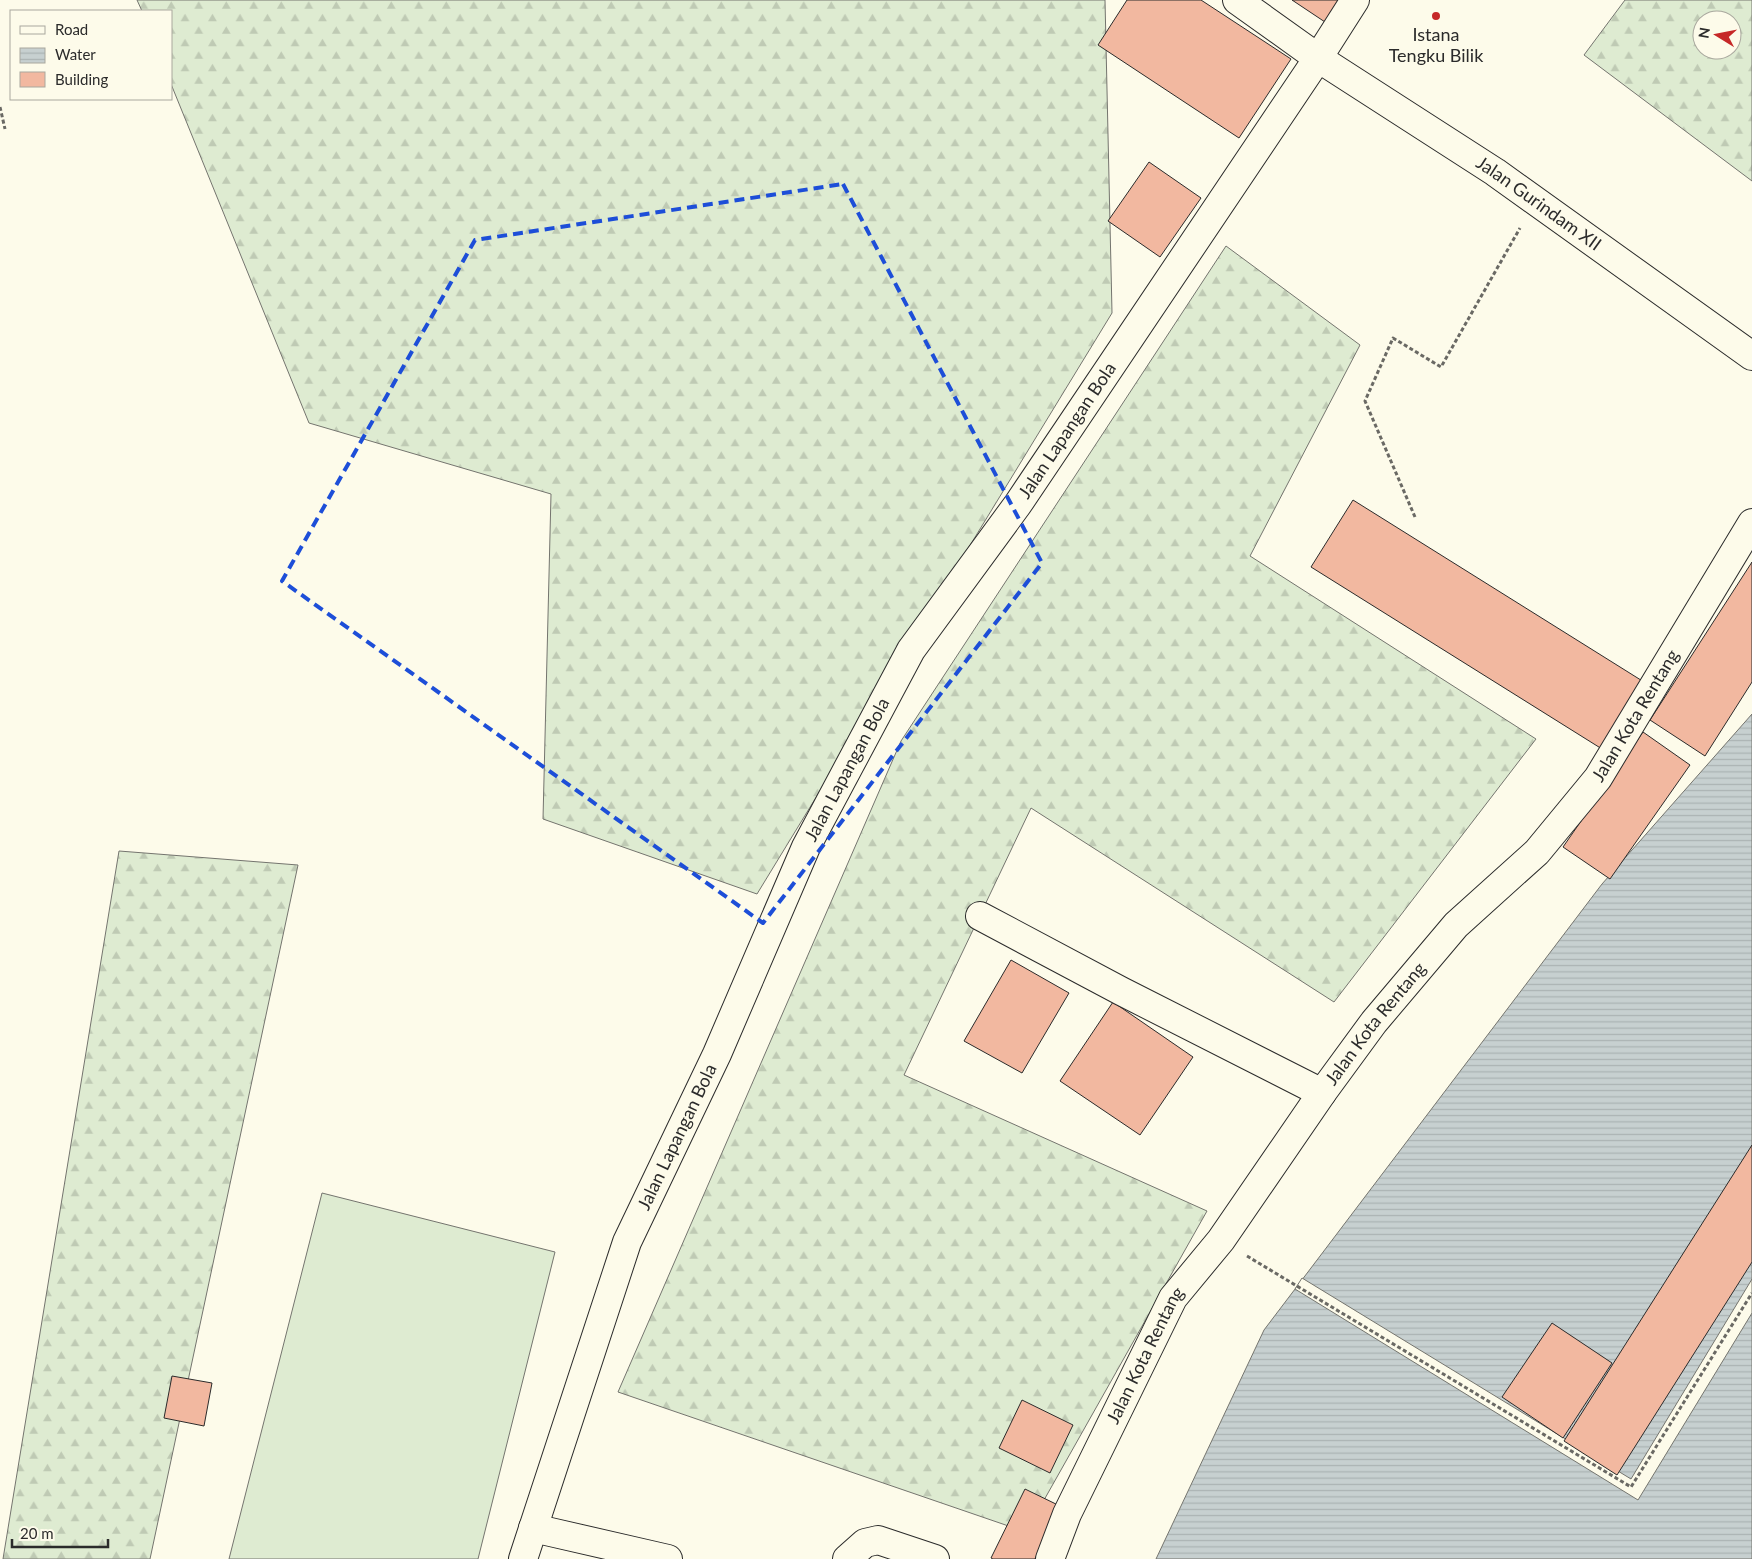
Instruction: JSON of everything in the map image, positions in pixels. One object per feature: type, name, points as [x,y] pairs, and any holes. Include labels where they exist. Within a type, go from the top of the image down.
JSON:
[{"type":"street","name":"Jalan Gurindam XII","points":[[1237,0],[1318,58],[1495,172],[1752,356]]},
{"type":"street","name":"Jalan Lapangan Bola","points":[[523,1559],[627,1242],[717,1054],[806,847],[911,650],[1018,504],[1355,0]]},
{"type":"street","name":"Jalan Kota Rentang","points":[[1050,1559],[1067,1514],[1173,1298],[1221,1240],[1322,1093],[1374,1022],[1456,925],[1537,852],[1598,778],[1752,523]]},
{"type":"street","points":[[980,916],[1121,991],[1322,1093]]},
{"type":"street","points":[[533,1528],[668,1559]]},
{"type":"street","points":[[848,1559],[864,1543],[878,1540],[935,1559]]},
{"type":"path","points":[[0,107],[5,129]]},
{"type":"path","points":[[1415,517],[1365,401],[1393,338],[1441,367],[1535,201]]},
{"type":"path","points":[[1221,1240],[1631,1487],[1752,1293]]},
{"type":"highlighted area","points":[[843,184],[1042,563],[763,923],[282,581],[475,240]]},
{"type":"green space","points":[[137,0],[1105,0],[1112,313],[757,894],[543,819],[551,494],[309,423],[172,86],[172,10],[142,10]]},
{"type":"green space","points":[[1625,0],[1752,0],[1752,181],[1584,55]]},
{"type":"green space","points":[[1226,246],[1360,345],[1250,556],[1536,739],[1334,1002],[1031,808],[904,1075],[1207,1211],[1026,1532],[618,1392],[901,741]]},
{"type":"green space","points":[[119,851],[298,865],[150,1559],[3,1559]]},
{"type":"green space","points":[[322,1193],[555,1252],[478,1559],[229,1559]]},
{"type":"water","points":[[1752,714],[1752,1559],[1156,1559],[1264,1330],[1602,884]]},
{"type":"pier","points":[[1302,1278],[1631,1479],[1752,1279],[1752,1313],[1638,1500],[1295,1289]]},
{"type":"building","points":[[1127,0],[1201,0],[1291,59],[1239,138],[1098,45]]},
{"type":"building","points":[[1292,0],[1353,0],[1334,28]]},
{"type":"building","points":[[1149,162],[1201,198],[1160,257],[1108,221]]},
{"type":"building","points":[[1353,500],[1644,682],[1602,749],[1311,567]]},
{"type":"building","points":[[1752,562],[1752,682],[1705,756],[1650,720]]},
{"type":"building","points":[[1643,732],[1690,765],[1610,879],[1563,847]]},
{"type":"building","points":[[1011,960],[1069,993],[1022,1073],[964,1041]]},
{"type":"building","points":[[1113,1002],[1193,1057],[1140,1135],[1060,1081]]},
{"type":"building","points":[[1752,1145],[1752,1262],[1617,1475],[1564,1441]]},
{"type":"building","points":[[1552,1323],[1612,1363],[1563,1438],[1502,1397]]},
{"type":"building","points":[[172,1376],[212,1383],[204,1426],[164,1418]]},
{"type":"building","points":[[1022,1400],[1073,1425],[1050,1473],[999,1448]]},
{"type":"building","points":[[1025,1489],[1060,1506],[1035,1559],[993,1559],[991,1558]]},
{"type":"place","name":"Istana Tengku Bilik","points":[[1436,16]]}]
